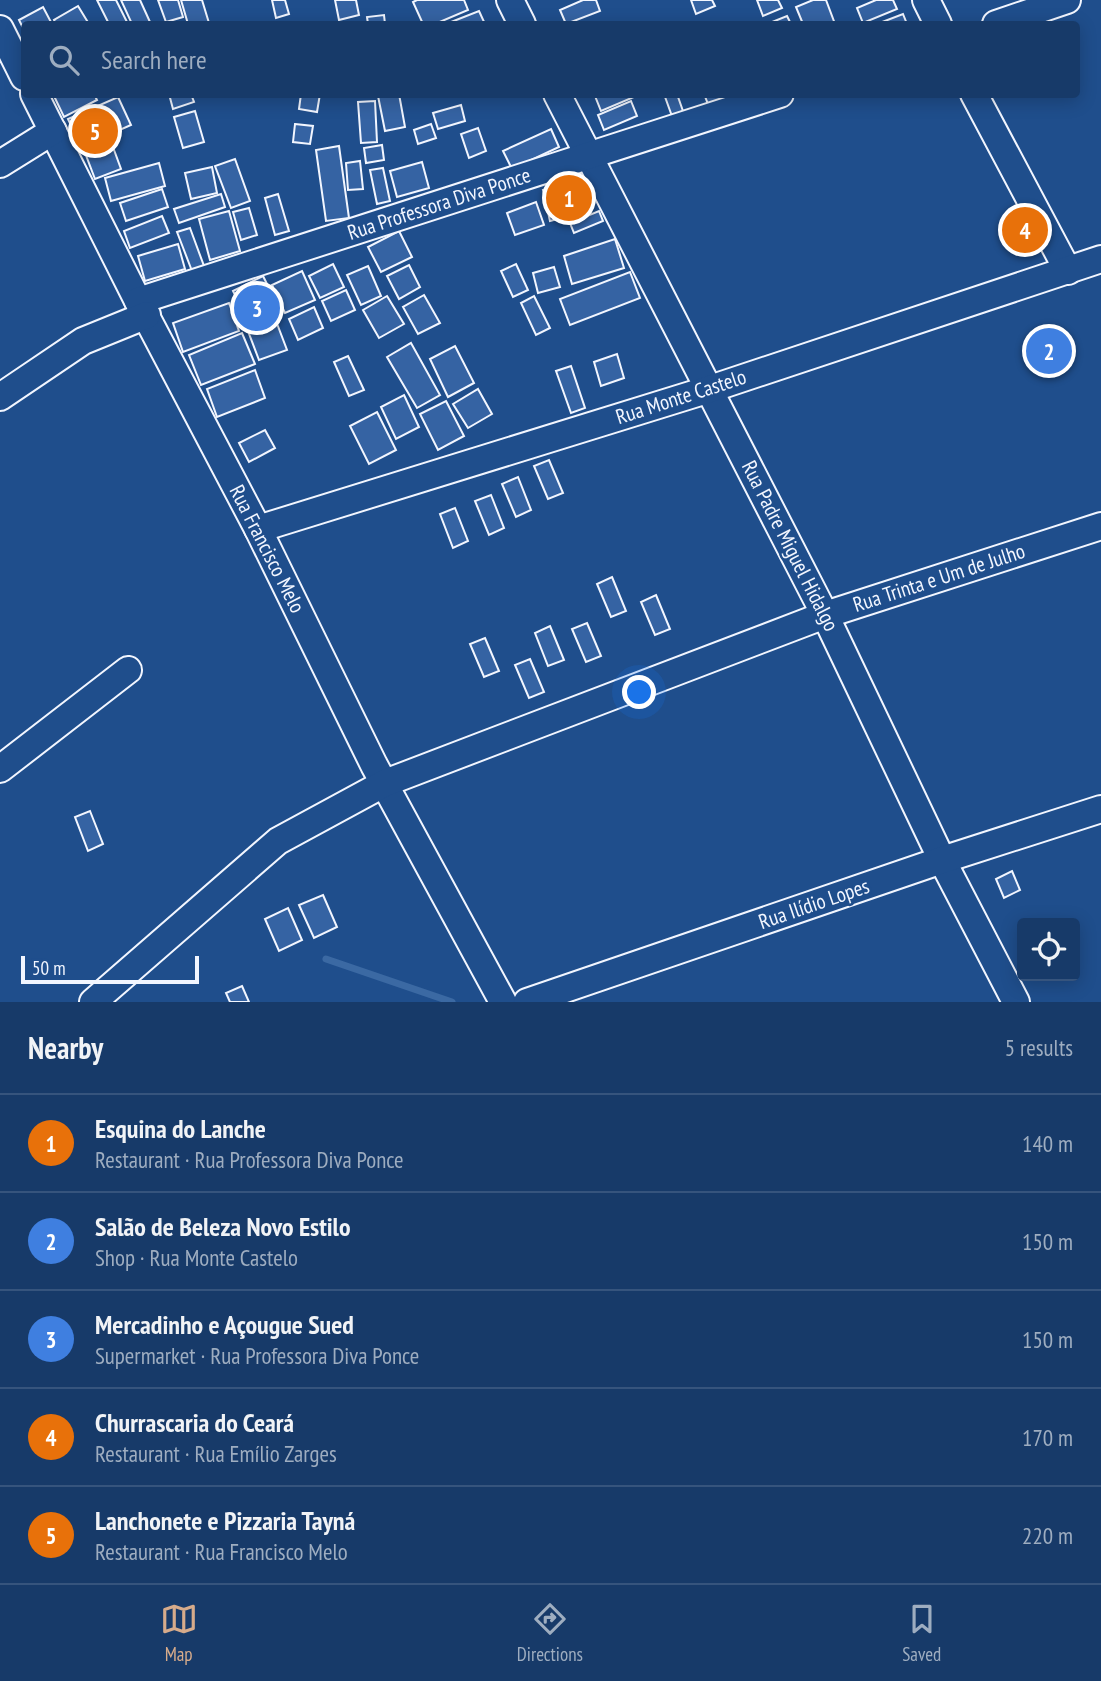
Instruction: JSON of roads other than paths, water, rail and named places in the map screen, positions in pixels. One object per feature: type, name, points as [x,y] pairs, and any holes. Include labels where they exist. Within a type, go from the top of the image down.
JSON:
[{"type":"street","points":[[510,0],[520,21]]},
{"type":"street","points":[[926,0],[936,21]]},
{"type":"street","points":[[1005,21],[1068,0]]},
{"type":"street","points":[[0,29],[21,71]]},
{"type":"street","name":"Rua Francisco Melo","points":[[36,98],[258,529],[385,783],[503,1002]]},
{"type":"street","name":"Rua Padre Miguel Hidalgo","points":[[559,98],[825,615],[943,860],[1016,1002]]},
{"type":"street","name":"Rua Professora Diva Ponce","points":[[0,397],[83,341],[142,308],[588,156],[768,98]]},
{"type":"street","points":[[976,98],[1068,271]]},
{"type":"street","points":[[0,163],[53,131]]},
{"type":"street","name":"Rua Monte Castelo","points":[[258,529],[710,389],[1101,259]]},
{"type":"street","name":"Rua Trinta e Um de Julho","points":[[93,1002],[278,841],[385,783],[825,615],[1101,526]]},
{"type":"street","points":[[0,769],[128,670]]},
{"type":"street","name":"Rua Ilídio Lopes","points":[[527,1002],[1101,809]]},
{"type":"waterway","points":[[326,959],[452,1002]]},
{"type":"place","name":"Lanchonete e Pizzaria Tayná","points":[[95,131]]},
{"type":"place","name":"Esquina do Lanche","points":[[569,198]]},
{"type":"place","name":"Churrascaria do Ceará","points":[[1025,230]]},
{"type":"place","name":"Mercadinho e Açougue Sued","points":[[257,308]]},
{"type":"place","name":"Salão de Beleza Novo Estilo","points":[[1049,351]]}]
